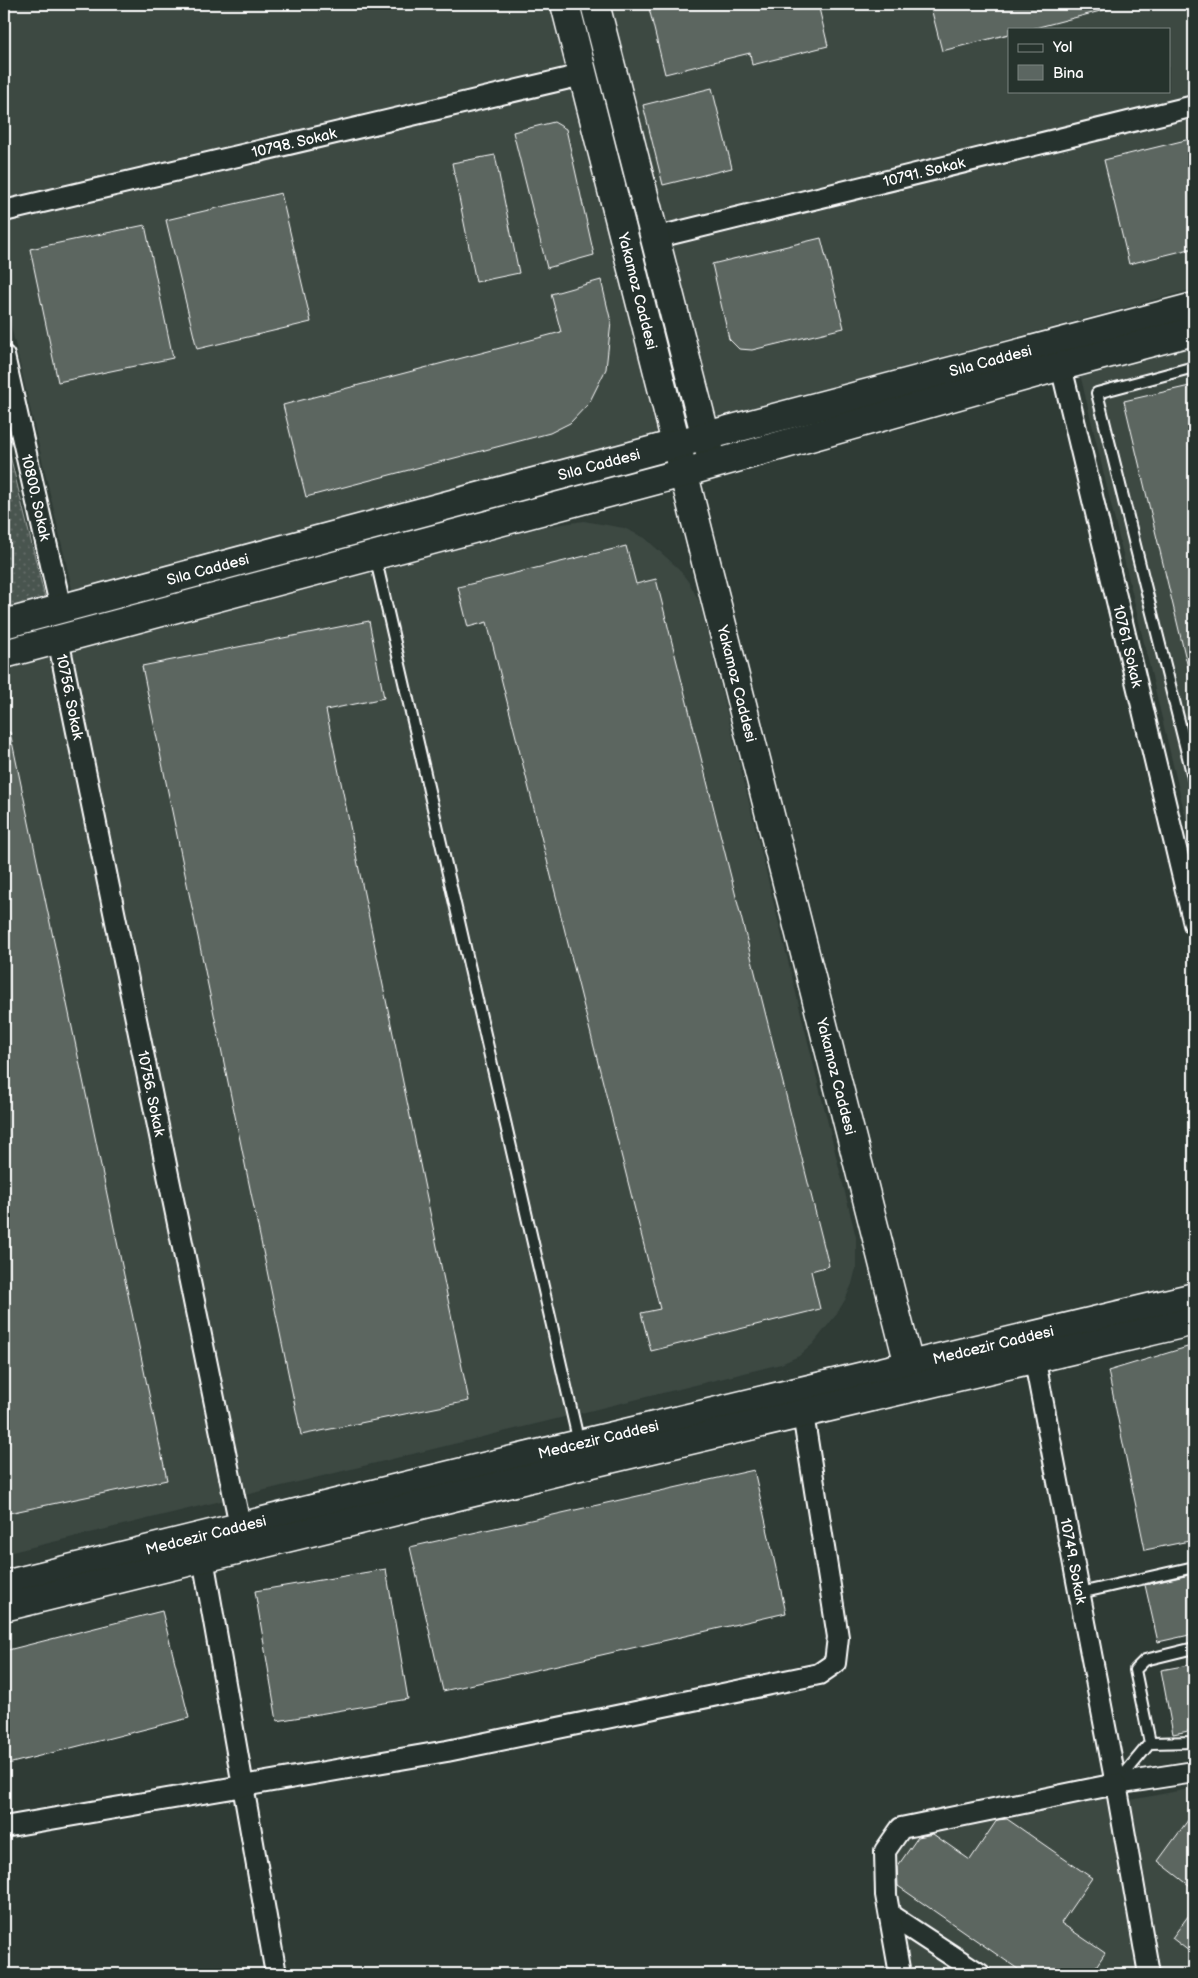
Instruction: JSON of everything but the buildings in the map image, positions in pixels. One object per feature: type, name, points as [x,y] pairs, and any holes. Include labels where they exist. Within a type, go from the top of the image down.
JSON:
[{"type":"street","name":"Yakamoz Caddesi","points":[[565,4],[909,1365]]},
{"type":"street","name":"Yakamoz Caddesi","points":[[595,4],[713,464]]},
{"type":"street","name":"10798. Sokak","points":[[4,211],[582,75]]},
{"type":"street","name":"10791. Sokak","points":[[654,238],[1194,106]]},
{"type":"street","name":"Sıla Caddesi","points":[[4,624],[1194,307]]},
{"type":"street","points":[[4,654],[683,473],[1061,366],[1194,331]]},
{"type":"street","name":"10800. Sokak","points":[[4,356],[61,609]]},
{"type":"street","name":"10761. Sokak","points":[[1061,366],[1194,924]]},
{"type":"street","name":"10756. Sokak","points":[[58,639],[243,1537]]},
{"type":"street","name":"Medcezir Caddesi","points":[[243,1537],[804,1414],[1033,1348],[1194,1297]]},
{"type":"street","name":"Medcezir Caddesi","points":[[4,1607],[199,1548],[579,1444],[909,1365],[1033,1348],[1194,1321]]},
{"type":"street","name":"10749. Sokak","points":[[1033,1348],[1116,1784],[1149,1974]]},
{"type":"street","points":[[4,1827],[447,1751],[819,1674],[836,1663],[838,1637],[804,1414]]},
{"type":"street","points":[[199,1548],[244,1786],[276,1974]]},
{"type":"street","name":"Medcezir Caddesi","points":[[4,1586],[199,1548]]},
{"type":"street","points":[[900,1974],[886,1894],[885,1851],[901,1828],[1116,1784],[1194,1772]]},
{"type":"street","points":[[890,1915],[980,1974]]},
{"type":"lane","points":[[1194,368],[1097,393],[1194,780]]},
{"type":"lane","points":[[374,555],[579,1444]]},
{"type":"lane","points":[[1080,1593],[1194,1567]]},
{"type":"lane","points":[[1150,1743],[1135,1670],[1144,1660],[1194,1648]]},
{"type":"lane","points":[[1116,1784],[1150,1743],[1194,1742]]},
{"type":"shaded area","points":[[4,4],[1194,4],[1194,289],[73,593],[4,296]]},
{"type":"shaded area","points":[[1194,344],[1194,853],[1080,374]]},
{"type":"shaded area","points":[[4,431],[45,598],[4,610]]},
{"type":"shaded area","points":[[584,521],[624,528],[645,538],[678,568],[690,584],[700,603],[856,1237],[856,1268],[845,1300],[836,1315],[813,1344],[799,1356],[781,1364],[4,1554],[4,670],[541,527]]},
{"type":"shaded area","points":[[1111,1783],[1114,1803],[1194,1788],[1194,1974],[890,1974],[876,1887],[880,1843],[887,1825],[896,1819]]}]
